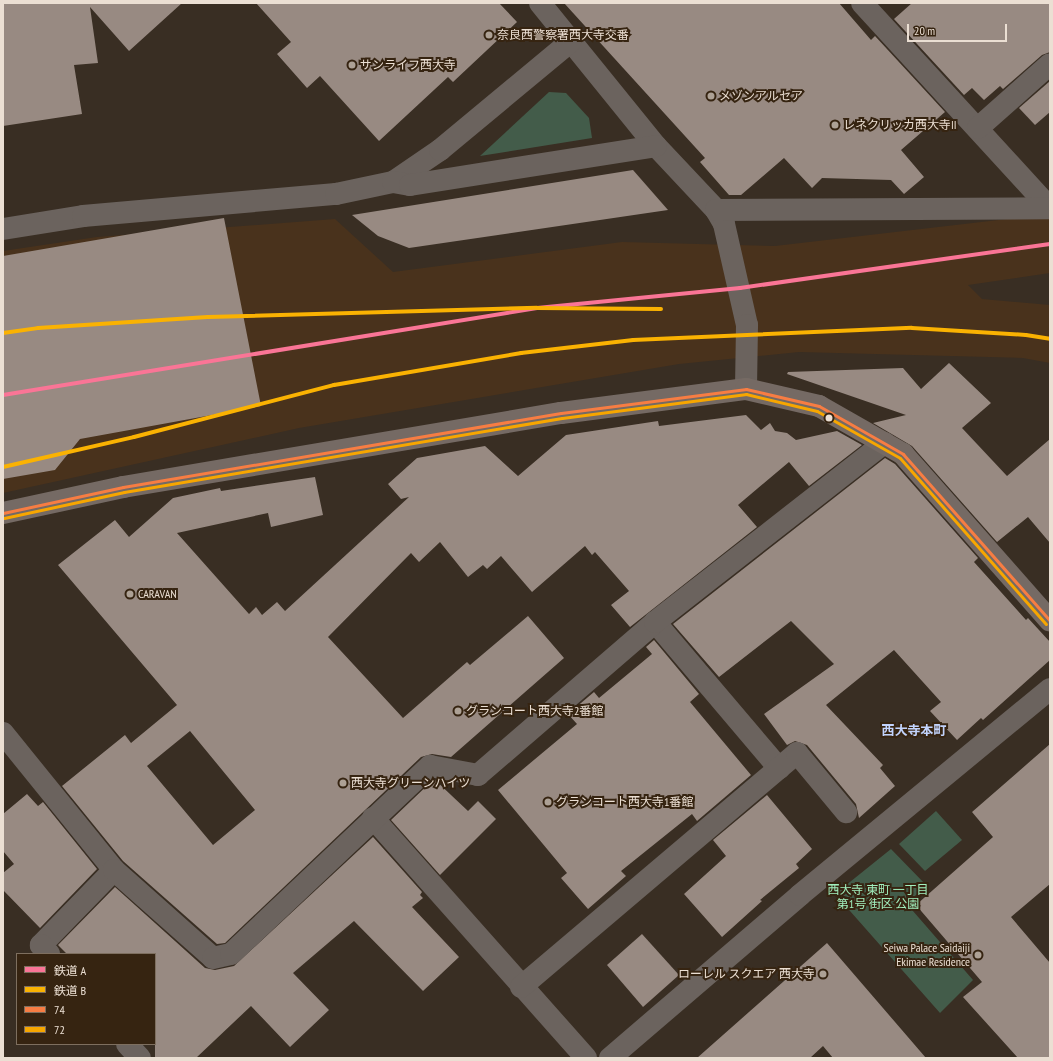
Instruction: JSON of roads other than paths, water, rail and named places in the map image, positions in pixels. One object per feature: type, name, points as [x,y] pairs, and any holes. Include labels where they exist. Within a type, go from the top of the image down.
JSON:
[{"type":"main road","points":[[3,513],[123,487],[561,413],[746,389],[819,406],[903,454],[1050,620]]},
{"type":"street","points":[[540,3],[570,42],[656,146],[716,210],[724,224],[733,254],[747,325],[746,389]]},
{"type":"street","points":[[872,6],[1050,208]]},
{"type":"street","points":[[393,182],[440,150],[570,42]]},
{"type":"street","points":[[978,128],[1050,64]]},
{"type":"street","points":[[3,229],[83,216],[336,194],[393,182],[410,185],[656,146]]},
{"type":"street","points":[[716,210],[1021,210],[1050,208]]},
{"type":"street","points":[[3,733],[114,870],[213,958],[231,954],[373,818],[430,766],[478,775],[655,622],[884,443]]},
{"type":"street","points":[[655,622],[779,768]]},
{"type":"street","points":[[610,1058],[800,895],[1050,689]]},
{"type":"street","points":[[520,987],[797,753],[846,812]]},
{"type":"street","points":[[373,818],[520,987],[586,1058]]},
{"type":"street","points":[[48,953],[41,945],[114,870]]},
{"type":"street","points":[[128,1045],[140,1058]]},
{"type":"rail line","name":"A","points":[[3,395],[537,308],[740,288],[1050,244]]},
{"type":"rail line","name":"B","points":[[3,333],[38,328],[208,317],[537,308],[661,309]]},
{"type":"rail line","name":"B","points":[[3,467],[134,437],[334,385],[521,353],[633,340],[912,328],[1026,335],[1050,339]]},
{"type":"place","name":"奈良西警察署西大寺交番","points":[[489,35]]},
{"type":"place","name":"サンライフ西大寺","points":[[352,65]]},
{"type":"place","name":"メゾンアルセア","points":[[711,96]]},
{"type":"place","name":"レネクリッカ西大寺II","points":[[835,125]]},
{"type":"place","name":"CARAVAN","points":[[130,594]]},
{"type":"place","name":"グランコート西大寺2番館","points":[[458,711]]},
{"type":"place","name":"西大寺グリーンハイツ","points":[[343,783]]},
{"type":"place","name":"グランコート西大寺1番館","points":[[548,802]]},
{"type":"place","name":"Seiwa Palace Saidaiji Ekimae Residence","points":[[978,955]]},
{"type":"place","name":"ローレル スクエア 西大寺","points":[[823,974]]},
{"type":"district","name":"西大寺本町","points":[[914,731]]},
{"type":"park label","name":"西大寺 東町 一丁目 第1号 街区 公園","points":[[878,897]]}]
